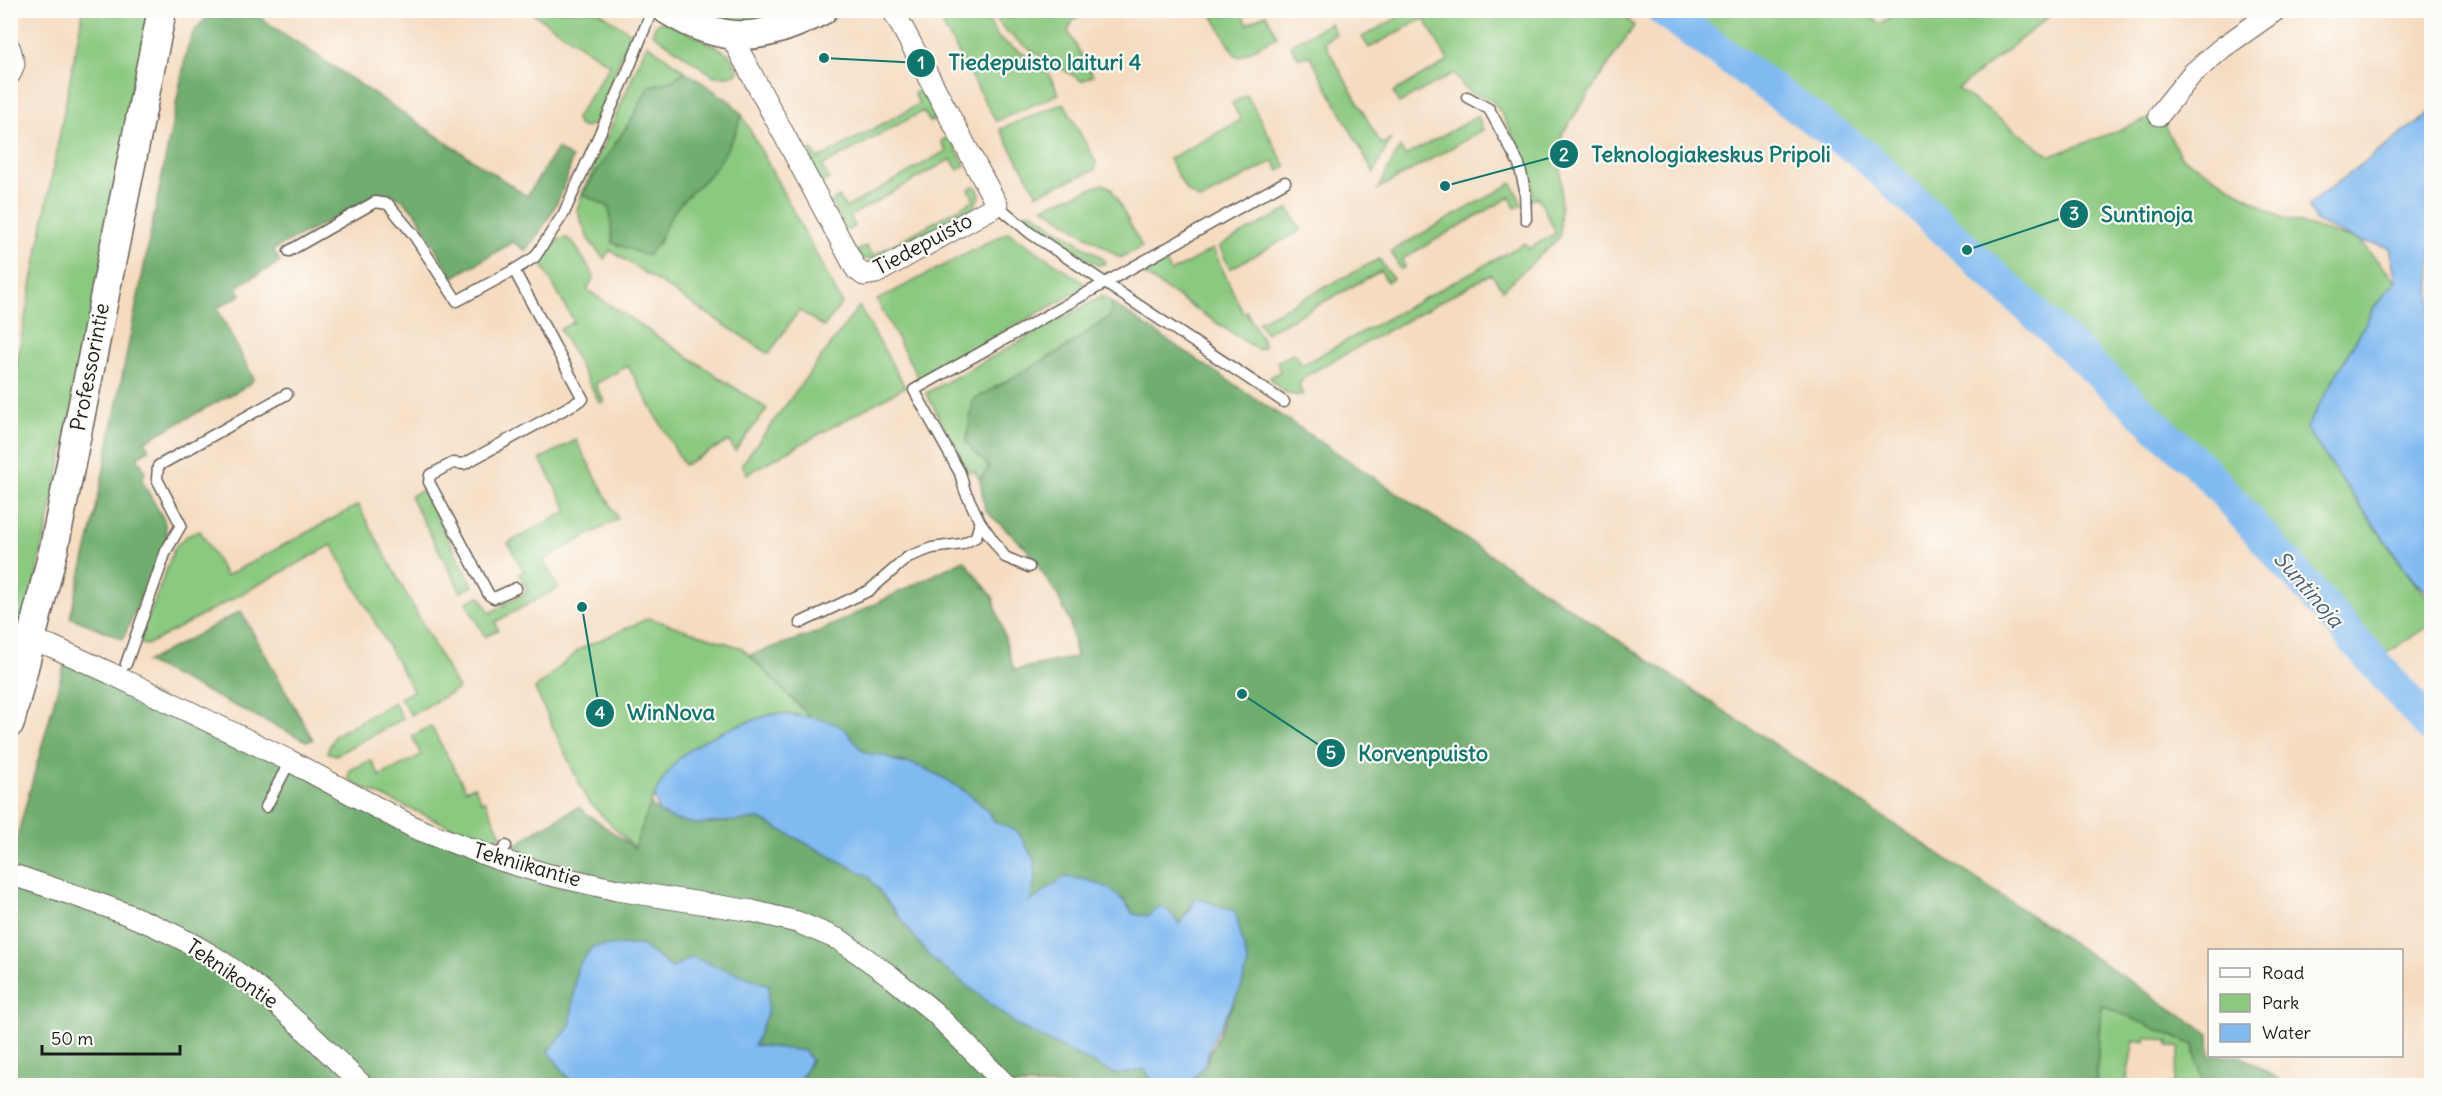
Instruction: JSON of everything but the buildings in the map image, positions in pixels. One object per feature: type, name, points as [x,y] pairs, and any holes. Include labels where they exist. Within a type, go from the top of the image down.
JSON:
[{"type":"main road","name":"Professorintie","points":[[10,723],[21,638],[54,548],[162,10]]},
{"type":"main road","points":[[667,10],[704,30],[730,36],[773,31],[797,24],[823,10]]},
{"type":"street","name":"Tiedepuisto","points":[[730,36],[856,269],[864,275],[876,273],[997,205],[893,10]]},
{"type":"street","points":[[2159,115],[2192,74],[2222,48],[2276,10]]},
{"type":"street","points":[[10,49],[14,64],[10,74]]},
{"type":"street","name":"Tekniikantie","points":[[21,638],[110,673],[290,760],[415,828],[502,852],[546,874],[617,890],[752,911],[797,922],[840,940],[889,975],[934,1012],[1007,1086]]},
{"type":"street","name":"Teknikontie","points":[[10,874],[152,925],[213,957],[285,1010],[363,1086]]},
{"type":"lane","points":[[289,250],[375,202],[388,204],[413,234],[457,301],[535,257],[564,213],[627,73],[652,10]]},
{"type":"lane","points":[[1467,96],[1489,109],[1519,164],[1525,190],[1526,219]]},
{"type":"lane","points":[[1029,567],[1005,557],[980,522],[965,491],[960,474],[914,390],[1285,182]]},
{"type":"lane","points":[[997,205],[1030,233],[1284,402]]},
{"type":"lane","points":[[514,270],[583,399],[464,464],[453,463],[430,475],[429,482],[489,595],[494,598],[516,588]]},
{"type":"lane","points":[[126,664],[166,551],[181,525],[157,479],[158,466],[286,394]]},
{"type":"lane","points":[[800,623],[870,590],[908,557],[932,548],[962,544],[976,537],[980,522]]},
{"type":"lane","points":[[266,807],[290,760]]},
{"type":"green space","points":[[761,10],[796,11],[781,16],[735,22],[687,11],[741,13]]},
{"type":"green space","points":[[83,11],[157,11],[11,696],[11,393]]},
{"type":"green space","points":[[214,11],[250,11],[527,196],[557,148],[572,158],[565,184],[555,207],[526,251],[513,242],[452,278],[416,213],[401,199],[385,191],[273,250],[280,262],[237,286],[241,295],[217,308],[254,379],[247,386],[145,441],[149,450],[137,457],[145,471],[142,481],[164,520],[167,537],[123,639],[70,617],[92,529],[187,49],[194,31]]},
{"type":"green space","points":[[529,11],[598,11],[631,33],[595,122],[585,128],[578,125],[576,118],[610,65]]},
{"type":"green space","points":[[935,11],[979,11],[986,16],[999,39],[1045,67],[1059,94],[996,121]]},
{"type":"green space","points":[[994,11],[1003,11],[1008,19],[1023,11],[1085,11],[1072,22],[1068,31],[1093,76],[1082,81],[1031,50],[1005,30],[997,20]]},
{"type":"green space","points":[[1210,11],[1247,11],[1242,13],[1247,24],[1266,14],[1277,36],[1240,57],[1235,55]]},
{"type":"green space","points":[[1410,11],[1621,11],[1634,26],[1562,134],[1560,237],[1503,290],[1491,274],[1305,376],[1299,385],[1303,395],[1289,393],[1280,388],[1270,377],[1280,372],[1277,362],[1295,353],[1302,365],[1525,243],[1528,249],[1556,233],[1538,197],[1529,201],[1532,192],[1528,172],[1504,119],[1493,102],[1468,92],[1454,73],[1399,103],[1393,92],[1448,61],[1424,18],[1369,48],[1362,37]]},
{"type":"green space","points":[[1663,11],[1866,11],[1880,24],[1900,11],[2056,11],[1958,89],[2051,156],[2159,115],[2180,156],[2280,217],[2359,241],[2396,281],[2375,306],[2306,429],[2413,581],[2431,601],[2431,624],[2374,662],[2205,471],[1866,157]]},
{"type":"green space","points":[[667,22],[730,55],[739,72],[729,76],[714,76],[652,33],[657,23]]},
{"type":"green space","points":[[1330,23],[1336,34],[1324,42],[1381,144],[1390,140],[1374,173],[1310,56],[1299,58],[1290,45]]},
{"type":"green space","points":[[647,44],[685,71],[671,81],[649,87],[633,117],[583,194],[609,207],[611,223],[658,245],[668,220],[681,201],[713,171],[735,134],[742,115],[842,303],[824,327],[799,310],[769,354],[610,250],[604,259],[588,239],[577,210],[582,194]]},
{"type":"green space","points":[[685,71],[731,102],[742,115],[721,160],[707,178],[676,209],[656,245],[647,256],[613,243],[609,207],[582,194],[633,117],[649,86],[671,81]]},
{"type":"green space","points":[[922,89],[938,118],[930,122],[923,111],[822,166],[829,179],[820,183],[804,154],[812,150],[818,159],[919,104],[914,93]]},
{"type":"green space","points":[[1247,95],[1286,167],[1279,171],[1274,161],[1200,200],[1186,190],[1169,159],[1241,120],[1232,103]]},
{"type":"green space","points":[[1064,103],[1096,163],[1095,170],[1037,194],[1000,129]]},
{"type":"green space","points":[[1478,116],[1483,130],[1378,189],[1400,147],[1405,156]]},
{"type":"green space","points":[[949,136],[965,165],[958,170],[951,159],[850,216],[855,226],[847,231],[831,202],[839,197],[846,208],[946,151],[941,141]]},
{"type":"green space","points":[[1512,183],[1522,205],[1515,208],[1510,197],[1402,259],[1405,267],[1400,269],[1391,251]]},
{"type":"green space","points":[[1103,184],[1111,188],[1142,247],[1120,258],[1043,207]]},
{"type":"green space","points":[[974,186],[978,189],[980,196],[973,208],[877,261],[861,258],[857,251],[866,246],[873,256],[974,200],[969,189]]},
{"type":"green space","points":[[1289,209],[1301,230],[1230,269],[1219,246]]},
{"type":"green space","points":[[1024,213],[1033,213],[1105,260],[1104,264],[1097,265],[1022,216]]},
{"type":"green space","points":[[1008,232],[1084,283],[1082,289],[919,379],[877,300]]},
{"type":"green space","points":[[566,238],[573,242],[594,276],[587,290],[767,409],[735,451],[729,441],[684,465],[628,366],[595,384],[604,401],[600,403],[560,329],[574,322],[541,263],[558,240]]},
{"type":"green space","points":[[1213,249],[1243,313],[1246,311],[1265,346],[1258,350],[1143,274],[1166,262],[1171,272]]},
{"type":"green space","points":[[1379,259],[1393,279],[1387,282],[1381,271],[1266,333],[1258,322]]},
{"type":"green space","points":[[1103,296],[1112,303],[1110,316],[1062,350],[973,400],[989,467],[980,480],[974,471],[969,472],[926,393]]},
{"type":"green space","points":[[1112,303],[2208,1033],[2208,1057],[2244,1057],[2288,1085],[2204,1085],[2193,1045],[2101,1005],[2096,1085],[1188,1085],[1204,1066],[1237,996],[1248,964],[1234,911],[1196,898],[1179,924],[1169,911],[1148,916],[1133,914],[1125,899],[1029,903],[1036,875],[1034,860],[1018,832],[994,821],[912,764],[869,754],[854,744],[844,730],[828,722],[812,719],[749,655],[816,633],[964,560],[993,597],[1014,670],[1076,657],[1070,623],[1058,596],[1026,548],[985,510],[980,480],[989,467],[966,443],[973,400],[1062,350],[1110,316]]},
{"type":"green space","points":[[859,306],[905,387],[747,474],[742,464]]},
{"type":"green space","points":[[576,440],[618,519],[543,560],[558,588],[495,622],[498,630],[485,637],[466,602],[480,596],[490,613],[528,591],[519,574],[524,571],[508,543],[568,511],[540,459]]},
{"type":"green space","points":[[423,490],[473,586],[461,592],[410,496]]},
{"type":"green space","points":[[358,505],[458,689],[411,715],[400,698],[413,691],[332,545],[147,645],[142,644],[140,640],[175,547],[187,536],[200,531],[226,576]]},
{"type":"green space","points":[[241,611],[313,740],[306,741],[146,662]]},
{"type":"green space","points":[[649,618],[742,648],[812,719],[792,714],[773,714],[745,723],[654,796],[634,848],[587,800],[535,689],[580,649]]},
{"type":"green space","points":[[67,654],[496,859],[536,831],[578,807],[634,848],[650,805],[659,812],[695,824],[760,819],[868,876],[897,915],[1144,1069],[1155,1085],[894,1086],[885,1081],[866,1086],[797,1085],[811,1061],[754,1045],[767,1014],[672,968],[641,945],[593,946],[577,968],[570,1027],[548,1051],[574,1085],[11,1086],[11,859]]},
{"type":"green space","points":[[394,702],[403,719],[336,755],[327,752],[335,735]]},
{"type":"green space","points":[[431,726],[466,790],[474,786],[482,802],[485,801],[501,835],[498,838],[500,843],[492,845],[355,784],[348,777],[350,770],[371,760],[380,776],[421,755],[412,736]]},
{"type":"green space","points":[[2101,1004],[2193,1045],[2204,1085],[2173,1085],[2180,1048],[2169,1045],[2169,1041],[2146,1037],[2145,1042],[2134,1040],[2126,1083],[2136,1085],[2096,1086]]},
{"type":"water","points":[[2431,112],[2431,595],[2414,581],[2306,429],[2375,306],[2396,281],[2390,247],[2359,241],[2316,222],[2308,205]]},
{"type":"water","points":[[773,714],[810,717],[838,725],[865,752],[883,755],[897,762],[911,763],[947,780],[970,795],[981,804],[994,821],[1018,832],[1034,860],[1036,875],[1030,902],[1064,877],[1095,882],[1104,886],[1120,897],[1133,914],[1148,916],[1160,906],[1169,911],[1179,924],[1196,898],[1235,911],[1248,964],[1241,988],[1212,1042],[1204,1066],[1188,1085],[1155,1085],[1144,1069],[1117,1075],[1020,1027],[930,957],[868,876],[760,819],[695,824],[673,819],[659,812],[654,796],[670,769],[684,754],[715,735]]},
{"type":"water","points":[[641,945],[672,968],[692,957],[769,985],[767,1014],[754,1045],[805,1051],[811,1060],[797,1085],[574,1085],[548,1051],[570,1027],[577,968],[593,946]]},
{"type":"waterway","name":"Suntinoja","points":[[1663,10],[1866,157],[2205,471],[2432,728]]},
{"type":"place","name":"Tiedepuisto laituri 4","points":[[824,58]]},
{"type":"place","name":"Teknologiakeskus Pripoli","points":[[1445,186]]},
{"type":"place","name":"Suntinoja","points":[[1967,250]]},
{"type":"place","name":"WinNova","points":[[582,607]]},
{"type":"place","name":"Korvenpuisto","points":[[1242,694]]}]
